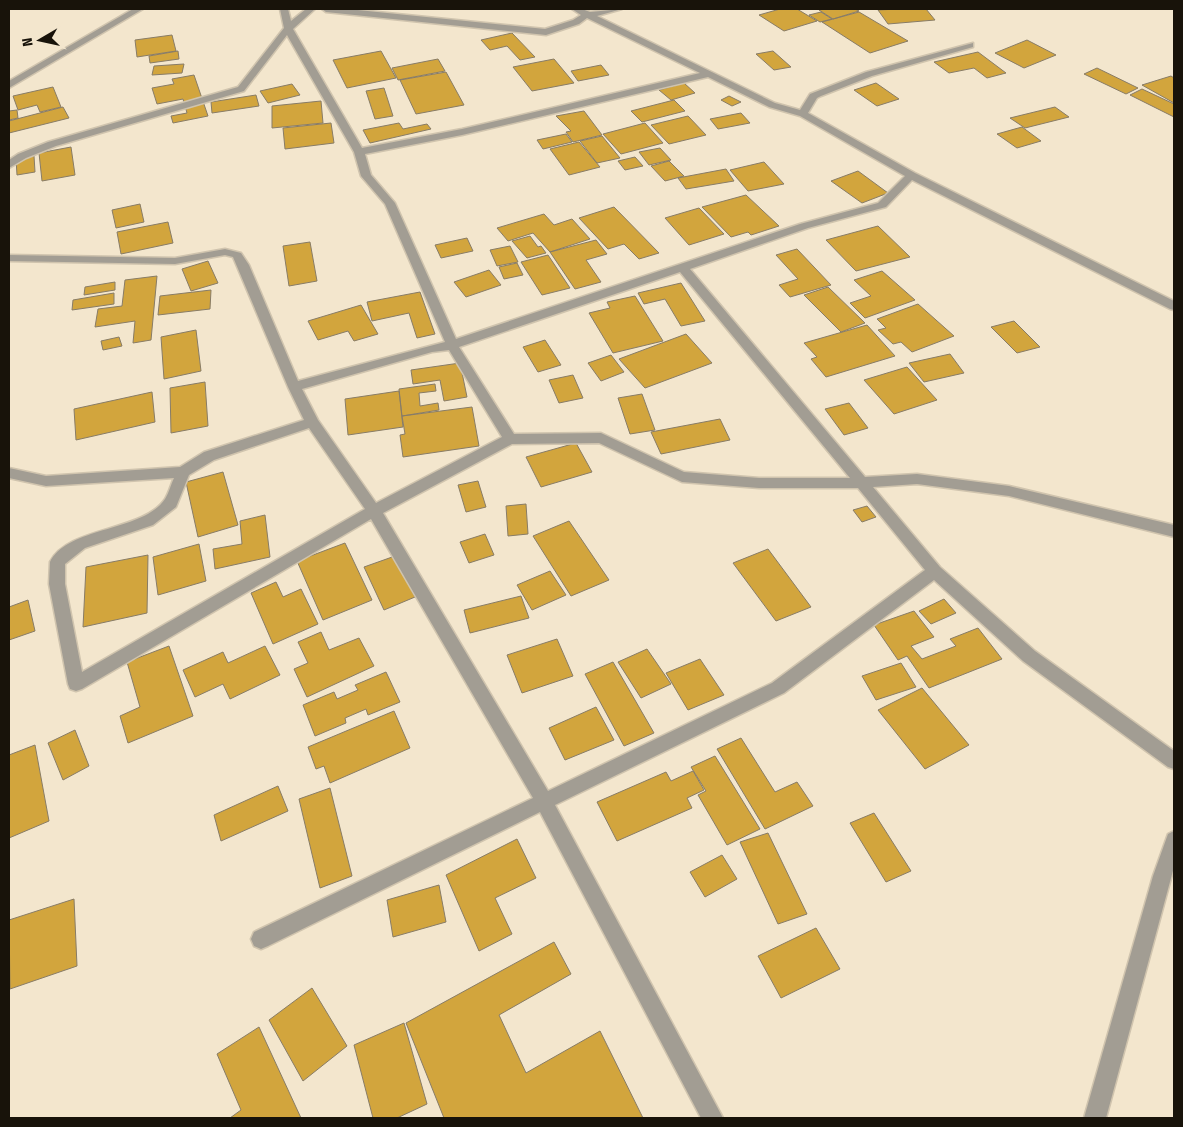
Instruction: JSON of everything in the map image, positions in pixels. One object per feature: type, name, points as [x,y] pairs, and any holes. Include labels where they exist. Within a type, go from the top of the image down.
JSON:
[{"type":"street","points":[[9,86],[140,9]]},
{"type":"street","points":[[284,9],[288,28],[359,152],[366,176],[390,203],[452,345],[510,439]]},
{"type":"street","points":[[9,165],[22,156],[52,144],[242,89],[288,28],[311,9]]},
{"type":"street","points":[[326,9],[546,32],[576,22],[588,15],[618,9]]},
{"type":"street","points":[[576,9],[772,106],[803,114],[911,175],[1174,306]]},
{"type":"street","points":[[803,114],[813,96],[869,74],[970,45]]},
{"type":"street","points":[[359,152],[462,132],[709,74]]},
{"type":"street","points":[[294,387],[432,348],[452,345],[804,226],[882,205],[911,175]]},
{"type":"street","points":[[9,258],[175,261],[225,252],[237,255],[244,265],[294,387],[312,422],[374,511],[545,802],[712,1118]]},
{"type":"street","points":[[683,268],[935,571],[1029,656],[1174,761]]},
{"type":"street","points":[[9,473],[46,481],[183,472],[209,456],[312,422]]},
{"type":"street","points":[[183,472],[171,503],[148,522],[80,544],[58,562],[56,584],[76,684],[374,511],[510,439],[601,438],[682,477],[759,483],[860,483],[917,479],[1009,491],[1174,531]]},
{"type":"street","points":[[261,939],[778,688],[935,571]]},
{"type":"street","points":[[1095,1118],[1162,876],[1174,840]]},
{"type":"building","points":[[780,9],[797,9],[817,21],[784,31],[759,15]]},
{"type":"building","points":[[855,9],[859,11],[833,19],[819,10]]},
{"type":"building","points":[[926,9],[935,20],[888,24],[878,10]]},
{"type":"building","points":[[821,12],[832,19],[820,22],[809,15]]},
{"type":"building","points":[[859,12],[908,41],[870,53],[822,22]]},
{"type":"building","points":[[512,33],[535,57],[520,60],[507,46],[490,50],[481,40]]},
{"type":"building","points":[[172,35],[176,51],[137,57],[135,40]]},
{"type":"building","points":[[1027,40],[1056,55],[1024,68],[995,53]]},
{"type":"building","points":[[178,51],[179,59],[150,63],[149,56]]},
{"type":"building","points":[[381,51],[396,78],[347,88],[333,60]]},
{"type":"building","points":[[773,51],[791,67],[774,70],[756,54]]},
{"type":"building","points":[[978,52],[1006,73],[987,78],[974,68],[949,73],[934,62]]},
{"type":"building","points":[[438,59],[445,71],[398,80],[392,68]]},
{"type":"building","points":[[554,59],[574,83],[532,91],[513,67]]},
{"type":"building","points":[[184,64],[182,73],[152,75],[154,66]]},
{"type":"building","points":[[601,65],[609,75],[578,81],[571,71]]},
{"type":"building","points":[[1097,68],[1138,88],[1126,94],[1084,74]]},
{"type":"building","points":[[446,72],[464,105],[416,114],[400,80]]},
{"type":"building","points":[[194,75],[208,116],[173,123],[171,116],[187,113],[183,99],[157,104],[152,88],[174,84],[172,79]]},
{"type":"building","points":[[1171,76],[1174,78],[1174,103],[1142,85]]},
{"type":"building","points":[[684,83],[695,93],[671,100],[659,90]]},
{"type":"building","points":[[876,83],[899,99],[877,106],[854,90]]},
{"type":"building","points":[[292,84],[300,95],[268,103],[260,91]]},
{"type":"building","points":[[53,87],[61,107],[40,112],[37,105],[18,110],[13,96]]},
{"type":"building","points":[[384,88],[393,116],[375,119],[366,91]]},
{"type":"building","points":[[1142,89],[1174,104],[1174,117],[1130,95]]},
{"type":"building","points":[[256,95],[259,106],[212,113],[211,102]]},
{"type":"building","points":[[729,96],[741,102],[732,106],[721,100]]},
{"type":"building","points":[[674,100],[685,111],[642,122],[631,111]]},
{"type":"building","points":[[321,101],[323,123],[272,128],[272,106]]},
{"type":"building","points":[[63,107],[69,118],[9,133],[9,121]]},
{"type":"building","points":[[1055,107],[1069,117],[1025,128],[1010,118]]},
{"type":"building","points":[[17,110],[18,118],[9,120],[9,111]]},
{"type":"building","points":[[584,111],[602,135],[573,142],[566,132],[571,131],[556,116]]},
{"type":"building","points":[[741,113],[750,123],[718,129],[710,119]]},
{"type":"building","points":[[688,116],[706,135],[669,144],[651,125]]},
{"type":"building","points":[[331,123],[334,143],[285,149],[283,128]]},
{"type":"building","points":[[399,123],[403,129],[427,124],[431,129],[370,143],[363,130]]},
{"type":"building","points":[[645,123],[663,143],[621,154],[603,134]]},
{"type":"building","points":[[1022,127],[1041,141],[1017,148],[997,134]]},
{"type":"building","points":[[566,134],[572,142],[543,149],[537,140]]},
{"type":"building","points":[[602,136],[620,158],[597,163],[580,141]]},
{"type":"building","points":[[579,142],[600,167],[569,175],[550,149]]},
{"type":"building","points":[[71,147],[75,175],[42,181],[39,153]]},
{"type":"building","points":[[660,148],[671,160],[649,165],[639,152]]},
{"type":"building","points":[[34,156],[35,172],[17,175],[16,159]]},
{"type":"building","points":[[635,157],[643,166],[625,170],[618,161]]},
{"type":"building","points":[[669,161],[684,176],[665,181],[651,166]]},
{"type":"building","points":[[764,162],[784,184],[748,191],[730,170]]},
{"type":"building","points":[[726,169],[734,181],[686,189],[678,178]]},
{"type":"building","points":[[858,171],[888,193],[862,203],[831,181]]},
{"type":"building","points":[[746,195],[779,226],[751,235],[748,232],[731,237],[702,207]]},
{"type":"building","points":[[140,204],[144,222],[116,228],[112,210]]},
{"type":"building","points":[[614,207],[659,253],[639,259],[624,244],[608,249],[579,218]]},
{"type":"building","points":[[699,208],[724,234],[689,245],[665,218]]},
{"type":"building","points":[[544,214],[554,225],[572,219],[590,239],[550,252],[533,233],[508,241],[497,228]]},
{"type":"building","points":[[168,222],[173,243],[121,254],[117,232]]},
{"type":"building","points":[[878,226],[910,257],[856,271],[826,240]]},
{"type":"building","points":[[530,236],[538,247],[541,246],[546,253],[527,258],[512,241]]},
{"type":"building","points":[[467,238],[473,251],[441,258],[435,245]]},
{"type":"building","points":[[596,240],[607,254],[586,260],[601,282],[575,289],[550,252]]},
{"type":"building","points":[[310,242],[317,281],[289,286],[283,246]]},
{"type":"building","points":[[510,246],[518,262],[497,266],[490,250]]},
{"type":"building","points":[[797,249],[831,285],[790,297],[779,285],[798,279],[776,255]]},
{"type":"building","points":[[548,255],[570,288],[542,295],[521,262]]},
{"type":"building","points":[[208,261],[218,283],[191,291],[182,269]]},
{"type":"building","points":[[517,263],[523,275],[504,279],[499,267]]},
{"type":"building","points":[[489,270],[501,285],[466,297],[454,282]]},
{"type":"building","points":[[882,271],[915,300],[865,318],[850,303],[871,296],[854,280]]},
{"type":"building","points":[[157,276],[151,340],[133,343],[135,321],[95,327],[98,309],[122,306],[125,280]]},
{"type":"building","points":[[115,282],[115,290],[84,295],[85,287]]},
{"type":"building","points":[[681,283],[705,321],[681,326],[665,299],[644,304],[638,293]]},
{"type":"building","points":[[828,287],[865,323],[841,332],[804,295]]},
{"type":"building","points":[[211,290],[210,309],[158,315],[160,296]]},
{"type":"building","points":[[420,292],[435,334],[417,338],[409,313],[372,321],[367,302]]},
{"type":"building","points":[[114,293],[114,304],[72,310],[73,300]]},
{"type":"building","points":[[635,296],[663,341],[613,353],[589,313],[610,308],[607,302]]},
{"type":"building","points":[[918,304],[954,336],[912,352],[901,342],[893,344],[878,330],[886,328],[877,319]]},
{"type":"building","points":[[361,305],[378,334],[354,341],[348,331],[318,340],[308,321]]},
{"type":"building","points":[[1014,321],[1040,347],[1017,353],[991,327]]},
{"type":"building","points":[[867,325],[895,356],[826,377],[811,359],[817,357],[804,343]]},
{"type":"building","points":[[196,330],[201,371],[164,379],[161,337]]},
{"type":"building","points":[[686,334],[712,363],[645,388],[619,359]]},
{"type":"building","points":[[119,337],[122,346],[103,350],[101,341]]},
{"type":"building","points":[[545,340],[561,365],[538,372],[523,347]]},
{"type":"building","points":[[950,354],[964,373],[924,382],[909,363]]},
{"type":"building","points":[[611,355],[624,372],[601,381],[588,363]]},
{"type":"building","points":[[460,363],[467,397],[444,401],[440,380],[413,384],[411,370]]},
{"type":"building","points":[[907,367],[937,400],[894,414],[864,380]]},
{"type":"building","points":[[573,375],[583,398],[559,403],[549,380]]},
{"type":"building","points":[[205,382],[208,426],[171,433],[170,388]]},
{"type":"building","points":[[435,384],[436,391],[419,393],[420,406],[438,403],[439,410],[402,416],[399,389]]},
{"type":"building","points":[[399,391],[403,427],[348,435],[345,399]]},
{"type":"building","points":[[152,392],[155,422],[76,440],[74,409]]},
{"type":"building","points":[[642,394],[655,430],[630,434],[618,398]]},
{"type":"building","points":[[849,403],[868,428],[844,435],[825,409]]},
{"type":"building","points":[[472,407],[479,446],[403,457],[400,435],[405,434],[402,416]]},
{"type":"building","points":[[720,419],[730,440],[661,454],[651,432]]},
{"type":"building","points":[[576,443],[592,472],[541,487],[526,457]]},
{"type":"building","points":[[223,472],[238,525],[198,537],[186,482]]},
{"type":"building","points":[[478,481],[486,507],[466,512],[458,485]]},
{"type":"building","points":[[526,504],[528,534],[508,536],[506,506]]},
{"type":"building","points":[[867,506],[876,517],[862,522],[853,510]]},
{"type":"building","points":[[265,515],[270,557],[215,569],[213,549],[242,544],[240,521]]},
{"type":"building","points":[[569,521],[609,580],[571,596],[533,536]]},
{"type":"building","points":[[485,534],[494,555],[469,563],[460,542]]},
{"type":"building","points":[[345,543],[372,600],[323,620],[297,561]]},
{"type":"building","points":[[199,544],[206,581],[158,595],[153,557]]},
{"type":"building","points":[[768,549],[811,607],[776,621],[733,563]]},
{"type":"building","points":[[148,555],[147,613],[83,627],[86,567]]},
{"type":"building","points":[[395,556],[415,597],[384,610],[364,567]]},
{"type":"building","points":[[550,571],[566,595],[532,610],[517,585]]},
{"type":"building","points":[[276,582],[283,597],[301,589],[318,624],[273,644],[251,593]]},
{"type":"building","points":[[521,596],[529,618],[470,633],[464,610]]},
{"type":"building","points":[[944,599],[956,613],[931,624],[919,611]]},
{"type":"building","points":[[28,600],[35,631],[9,640],[9,607]]},
{"type":"building","points":[[914,611],[934,637],[911,646],[922,659],[956,646],[950,639],[978,628],[1002,659],[929,688],[907,656],[898,660],[874,625]]},
{"type":"building","points":[[321,632],[329,650],[359,638],[374,666],[307,697],[294,669],[308,663],[298,642]]},
{"type":"building","points":[[557,639],[573,676],[522,693],[507,655]]},
{"type":"building","points":[[169,646],[193,716],[128,743],[120,716],[140,707],[127,662]]},
{"type":"building","points":[[265,646],[280,675],[230,699],[223,684],[195,697],[183,670],[223,652],[228,663]]},
{"type":"building","points":[[647,649],[671,684],[641,698],[618,662]]},
{"type":"building","points":[[700,659],[724,695],[688,710],[666,673]]},
{"type":"building","points":[[613,662],[654,733],[624,746],[585,674]]},
{"type":"building","points":[[901,663],[916,687],[876,700],[862,676]]},
{"type":"building","points":[[386,672],[400,702],[368,715],[366,709],[345,718],[346,723],[315,736],[303,705],[334,692],[337,699],[358,690],[355,685]]},
{"type":"building","points":[[922,688],[969,745],[925,769],[878,710]]},
{"type":"building","points":[[596,707],[614,740],[565,760],[549,728]]},
{"type":"building","points":[[394,711],[410,748],[330,783],[324,766],[316,769],[308,747]]},
{"type":"building","points":[[75,730],[89,766],[63,780],[48,743]]},
{"type":"building","points":[[741,738],[775,792],[797,782],[813,806],[765,829],[717,749]]},
{"type":"building","points":[[35,745],[49,821],[9,838],[9,755]]},
{"type":"building","points":[[715,756],[760,829],[727,845],[698,795],[706,791],[691,767]]},
{"type":"building","points":[[693,771],[704,790],[687,798],[692,808],[617,841],[597,802],[666,772],[671,781]]},
{"type":"building","points":[[278,786],[288,811],[221,841],[214,815]]},
{"type":"building","points":[[330,788],[352,876],[320,888],[299,799]]},
{"type":"building","points":[[874,813],[911,871],[886,882],[850,823]]},
{"type":"building","points":[[768,833],[807,914],[778,924],[740,842]]},
{"type":"building","points":[[517,839],[536,878],[495,898],[512,934],[479,951],[446,875]]},
{"type":"building","points":[[722,855],[737,879],[705,897],[690,872]]},
{"type":"building","points":[[439,885],[446,922],[393,937],[387,900]]},
{"type":"building","points":[[74,899],[77,966],[10,989],[9,920]]},
{"type":"building","points":[[816,928],[840,969],[781,998],[758,956]]},
{"type":"building","points":[[554,942],[571,974],[499,1015],[526,1073],[600,1031],[643,1118],[444,1118],[406,1023]]},
{"type":"building","points":[[312,988],[347,1046],[303,1081],[269,1020]]},
{"type":"building","points":[[404,1023],[427,1104],[397,1118],[373,1118],[354,1045]]},
{"type":"building","points":[[259,1027],[301,1118],[230,1118],[241,1110],[217,1054]]}]
